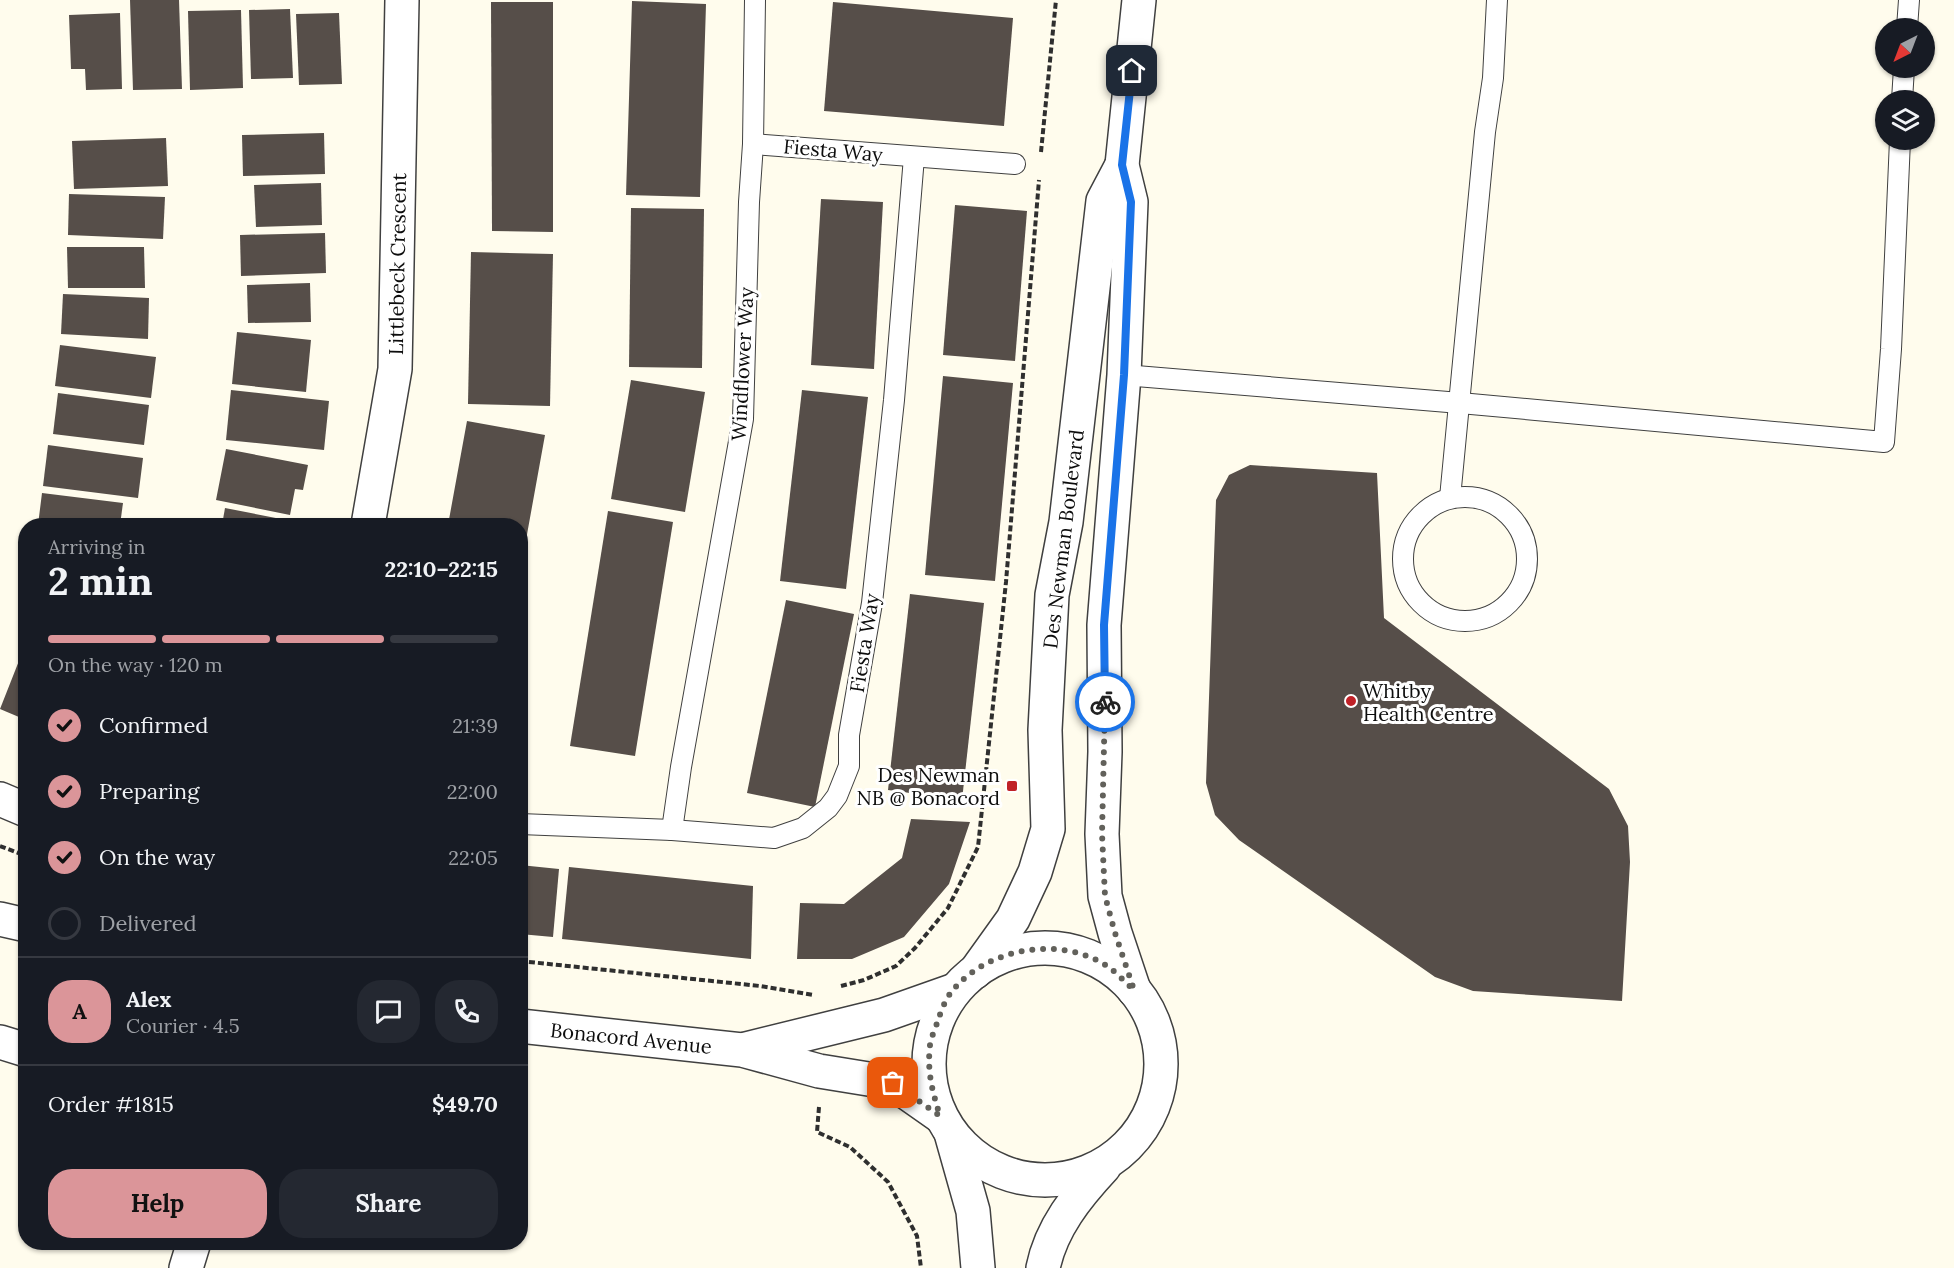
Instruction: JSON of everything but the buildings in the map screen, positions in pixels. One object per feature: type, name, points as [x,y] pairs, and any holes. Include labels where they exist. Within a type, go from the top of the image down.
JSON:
[{"type":"street","name":"Littlebeck Crescent","points":[[369,518],[394,369],[402,0]]},
{"type":"street","name":"Des Newman Boulevard","points":[[1134,990],[1105,896],[1102,834],[1105,752],[1104,625],[1124,375],[1131,202],[1122,165],[1139,0]]},
{"type":"street","name":"Des Newman Boulevard","points":[[945,1122],[929,1080],[930,1043],[943,1008],[1014,919],[1035,872],[1048,829],[1045,729],[1052,595],[1066,522],[1103,201],[1122,165]]},
{"type":"street","points":[[0,800],[18,807]]},
{"type":"street","points":[[0,919],[18,924]]},
{"type":"street","name":"Bonacord Avenue","points":[[742,1050],[884,1016],[963,982],[997,958],[1034,948],[1071,951],[1106,965],[1134,990]]},
{"type":"street","points":[[1043,1268],[1065,1214],[1080,1193],[1138,1134],[1156,1100],[1161,1060],[1154,1022],[1134,990]]},
{"type":"street","name":"Bonacord Avenue","points":[[528,1027],[742,1050],[819,1071],[893,1083],[945,1122]]},
{"type":"street","points":[[0,1042],[18,1048]]},
{"type":"street","points":[[945,1122],[964,1148],[996,1170],[1035,1180],[1074,1177],[1110,1161]]},
{"type":"street","points":[[945,1122],[973,1211],[978,1268]]},
{"type":"street","points":[[186,1268],[192,1250]]},
{"type":"lane","name":"Windflower Way","points":[[672,830],[681,767],[743,419],[749,192],[753,144],[755,0]]},
{"type":"lane","points":[[1450,498],[1485,132],[1493,78],[1497,0]]},
{"type":"lane","points":[[1908,18],[1909,0]]},
{"type":"lane","name":"Fiesta Way","points":[[753,144],[1015,164]]},
{"type":"lane","points":[[1124,375],[1884,442],[1892,349],[1900,150]]},
{"type":"lane","name":"Fiesta Way","points":[[528,824],[672,830],[774,838],[803,828],[828,808],[837,795],[849,766],[849,735],[872,603],[894,400],[914,157]]},
{"type":"lane","points":[[1470,497],[1498,507],[1519,529],[1526,549],[1526,570],[1519,589],[1506,606],[1488,617],[1467,621],[1447,618],[1428,608],[1413,594],[1405,575],[1403,555],[1407,536],[1417,519],[1432,506],[1450,498],[1470,497]]},
{"type":"path","points":[[1041,157],[1056,0]]},
{"type":"path","points":[[833,988],[864,980],[896,966],[915,948],[948,908],[978,847],[1006,582],[1040,168]]},
{"type":"path","points":[[0,846],[18,853]]},
{"type":"path","points":[[528,962],[760,986],[813,994],[823,991]]},
{"type":"path","points":[[813,994],[815,1006]]},
{"type":"path","points":[[820,1098],[817,1132],[850,1147],[888,1182],[917,1236],[921,1268]]},
{"type":"way so far","points":[[893,1083],[940,1116],[929,1080],[930,1043],[952,991],[966,978],[997,958],[1034,948],[1071,951],[1106,965],[1134,990],[1105,896],[1102,834],[1105,702]]},
{"type":"place","name":"Whitby Health Centre","points":[[1351,701]]},
{"type":"place","name":"Des Newman NB @ Bonacord","points":[[1012,786]]},
{"type":"route","points":[[1105,702],[1104,625],[1124,375],[1131,202],[1122,165],[1132,71]]}]
